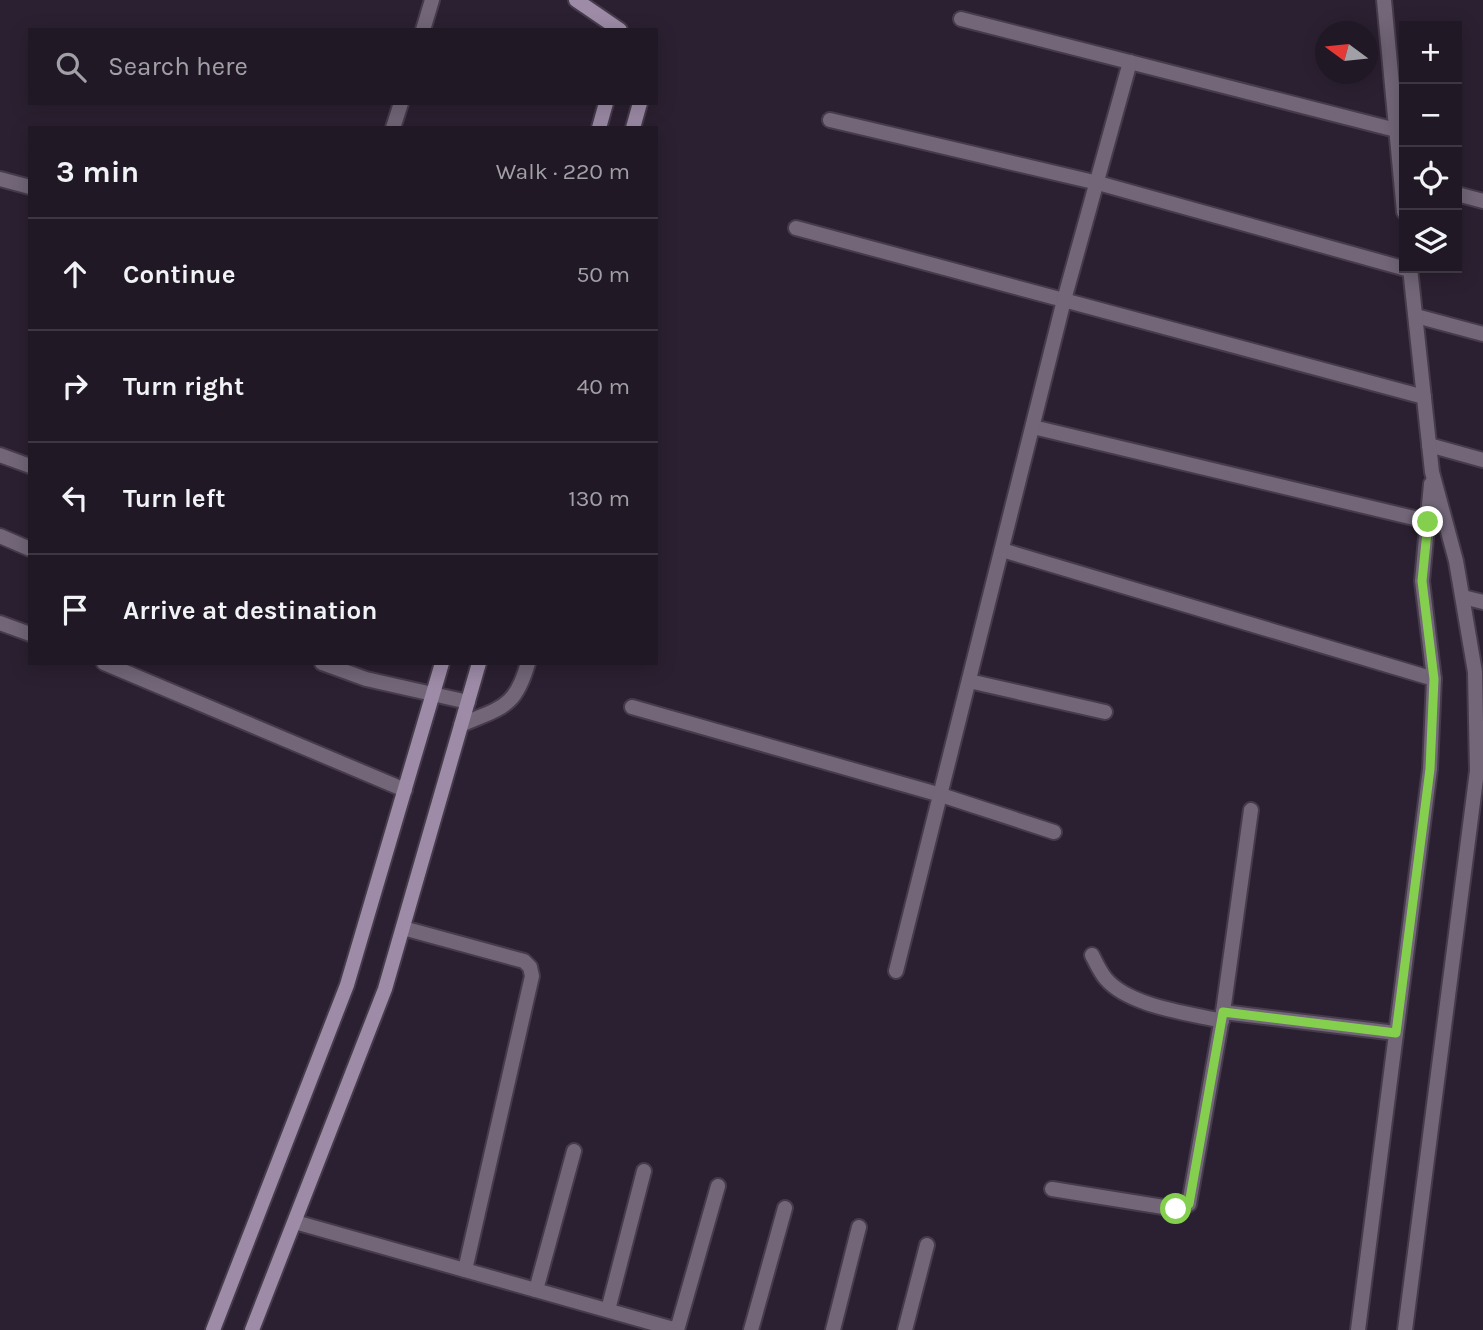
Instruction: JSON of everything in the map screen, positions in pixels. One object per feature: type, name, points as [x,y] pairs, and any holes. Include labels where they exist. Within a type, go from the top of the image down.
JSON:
[{"type":"street","points":[[424,28],[432,0]]},
{"type":"street","points":[[576,0],[617,28]]},
{"type":"street","points":[[1384,0],[1399,158]]},
{"type":"street","points":[[961,19],[1395,130]]},
{"type":"street","points":[[896,971],[1064,300],[1130,62]]},
{"type":"street","points":[[394,126],[400,105]]},
{"type":"street","points":[[600,126],[605,105]]},
{"type":"street","points":[[634,126],[639,105]]},
{"type":"street","points":[[830,120],[1098,183],[1399,266]]},
{"type":"street","points":[[0,179],[28,186]]},
{"type":"street","points":[[1462,195],[1483,201]]},
{"type":"street","points":[[796,228],[1424,397]]},
{"type":"street","points":[[1405,1330],[1477,771],[1480,719],[1463,597],[1432,472],[1411,273]]},
{"type":"street","points":[[1416,316],[1483,334]]},
{"type":"street","points":[[1032,428],[1447,525]]},
{"type":"street","points":[[1429,445],[1483,460]]},
{"type":"street","points":[[0,455],[28,465]]},
{"type":"street","points":[[1358,1330],[1430,769],[1434,679],[1422,581],[1432,472]]},
{"type":"street","points":[[0,536],[28,548]]},
{"type":"street","points":[[1002,550],[1434,679]]},
{"type":"street","points":[[1463,597],[1483,602]]},
{"type":"street","points":[[0,623],[28,633]]},
{"type":"street","points":[[109,665],[405,790]]},
{"type":"street","points":[[328,665],[366,679],[468,702]]},
{"type":"street","points":[[214,1330],[347,985],[441,665]]},
{"type":"street","points":[[252,1330],[385,989],[478,665]]},
{"type":"street","points":[[461,725],[508,705],[517,695],[527,665]]},
{"type":"street","points":[[969,681],[1105,712]]},
{"type":"street","points":[[632,708],[941,794],[1054,832]]},
{"type":"street","points":[[1052,1189],[1176,1209],[1189,1204],[1222,1016],[1251,810]]},
{"type":"street","points":[[403,928],[524,961],[530,967],[532,976],[465,1270]]},
{"type":"street","points":[[1091,955],[1106,979],[1123,992],[1151,1004],[1222,1016],[1396,1033]]},
{"type":"street","points":[[536,1290],[574,1151]]},
{"type":"street","points":[[608,1310],[644,1171]]},
{"type":"street","points":[[295,1222],[677,1330],[718,1186]]},
{"type":"street","points":[[751,1330],[785,1208]]},
{"type":"street","points":[[833,1330],[859,1227]]},
{"type":"street","points":[[905,1330],[927,1245]]},
{"type":"route","points":[[1176,1209],[1189,1204],[1223,1012],[1396,1033],[1430,769],[1434,679],[1422,581],[1428,522]]}]
